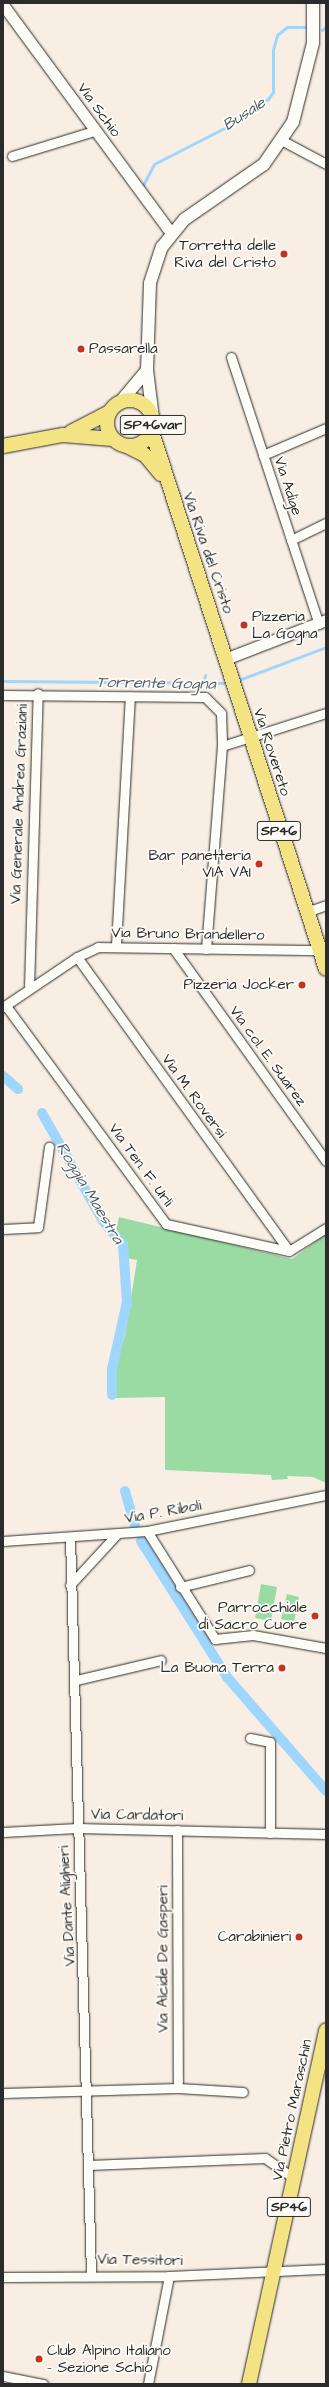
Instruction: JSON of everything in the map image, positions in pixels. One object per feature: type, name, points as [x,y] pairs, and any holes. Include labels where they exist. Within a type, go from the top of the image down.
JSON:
[{"type":"main road","points":[[152,425],[147,370],[150,283],[156,258],[171,233],[200,206],[264,164],[283,140],[293,122],[308,69],[313,43],[312,3]]},
{"type":"main road","points":[[122,400],[147,370]]},
{"type":"main road","name":"SP46var","points":[[63,435],[108,413],[122,400]]},
{"type":"main road","name":"Via Riva del Cristo","points":[[122,400],[142,402],[152,425],[165,481],[225,659]]},
{"type":"main road","name":"SP46var","points":[[108,413],[107,427],[113,439]]},
{"type":"main road","name":"SP46var","points":[[126,446],[141,444],[152,425]]},
{"type":"main road","name":"SP46var","points":[[3,446],[63,435],[113,439]]},
{"type":"main road","name":"Via Riva del Cristo","points":[[113,439],[145,455],[165,481]]},
{"type":"main road","name":"Via Rovereto","points":[[225,659],[248,737],[326,969]]},
{"type":"main road","name":"Via Pietro Maraschin","points":[[249,2384],[276,2271],[294,2178],[326,2030]]},
{"type":"street","name":"Via Schio","points":[[3,5],[94,131],[171,233]]},
{"type":"street","points":[[12,156],[94,131]]},
{"type":"street","points":[[283,140],[326,164]]},
{"type":"street","name":"Via Adige","points":[[231,357],[291,540],[322,622]]},
{"type":"street","points":[[263,455],[326,428]]},
{"type":"street","points":[[291,540],[326,523]]},
{"type":"street","points":[[225,659],[322,622]]},
{"type":"street","points":[[3,695],[38,693],[205,698],[221,713],[222,746],[206,949]]},
{"type":"street","name":"Via Generale Andrea Graziani","points":[[29,988],[38,693]]},
{"type":"street","points":[[116,945],[130,696]]},
{"type":"street","points":[[222,746],[326,713]]},
{"type":"street","points":[[306,912],[326,905]]},
{"type":"street","name":"Via Bruno Brandellero","points":[[4,1007],[29,988],[77,957],[98,947],[116,945],[206,949],[319,950]]},
{"type":"street","name":"Via col. E. Suarez","points":[[173,948],[326,1161]]},
{"type":"street","name":"Via M. Roversi","points":[[77,957],[289,1252]]},
{"type":"street","name":"Via Ten. F. Urli","points":[[4,1007],[166,1224],[289,1252]]},
{"type":"street","points":[[3,1229],[38,1228],[49,1147]]},
{"type":"street","points":[[289,1252],[326,1228]]},
{"type":"street","name":"Via P. Riboli","points":[[3,1541],[147,1531],[326,1495]]},
{"type":"street","points":[[147,1531],[180,1587],[215,1638],[253,1635],[326,1648]]},
{"type":"street","points":[[70,1585],[117,1534]]},
{"type":"street","name":"Via Dante Alighieri","points":[[70,1537],[70,1585],[76,1680],[77,1828],[85,1959],[86,2090],[91,2274]]},
{"type":"street","points":[[180,1587],[249,1570]]},
{"type":"street","points":[[76,1680],[161,1660]]},
{"type":"street","points":[[250,1738],[270,1742],[270,1833]]},
{"type":"street","name":"Via Cardatori","points":[[3,1832],[77,1828],[326,1834]]},
{"type":"street","name":"Via Alcide De Gasperi","points":[[176,1830],[178,2088]]},
{"type":"street","points":[[3,2093],[178,2088],[243,2092]]},
{"type":"street","points":[[88,2165],[265,2158],[294,2178]]},
{"type":"street","name":"Via Tessitori","points":[[3,2277],[91,2274],[169,2276],[326,2269]]},
{"type":"street","points":[[148,2384],[169,2276]]},
{"type":"street","points":[[3,2376],[43,2384]]},
{"type":"green space","points":[[119,1217],[292,1259],[326,1234],[326,1483],[313,1477],[287,1476],[288,1479],[272,1480],[271,1475],[165,1470],[165,1397],[112,1398],[115,1363],[125,1336],[137,1260],[126,1258],[116,1230]]},
{"type":"green space","points":[[261,1584],[277,1587],[271,1621],[255,1618]]},
{"type":"green space","points":[[287,1594],[299,1597],[294,1622],[281,1619]]},
{"type":"waterway","name":"Busale","points":[[143,185],[154,164],[234,123],[268,99],[273,92],[273,50],[277,35],[287,27],[307,27]]},
{"type":"waterway","name":"Busale","points":[[322,30],[326,27]]},
{"type":"waterway","name":"Torrente Gogna","points":[[236,681],[326,647]]},
{"type":"waterway","name":"Busale","points":[[203,684],[205,675]]},
{"type":"waterway","name":"Torrente Gogna","points":[[3,681],[229,683]]},
{"type":"waterway","name":"Roggia Maestra","points":[[3,1076],[18,1089]]},
{"type":"waterway","name":"Roggia Maestra","points":[[42,1113],[103,1221],[123,1245],[127,1302],[112,1369],[112,1395]]},
{"type":"waterway","name":"Roggia Maestra","points":[[125,1491],[135,1526]]},
{"type":"waterway","name":"Roggia Maestra","points":[[141,1541],[227,1677],[326,1791]]},
{"type":"place","name":"Torretta delle Riva del Cristo","points":[[284,254]]},
{"type":"place","name":"Passarella","points":[[81,349]]},
{"type":"place","name":"Pizzeria La Gogna","points":[[244,625]]},
{"type":"place","name":"Bar panetteria VIA VAI","points":[[259,864]]},
{"type":"place","name":"Pizzeria Jocker","points":[[302,985]]},
{"type":"place","name":"Parrocchiale di Sacro Cuore","points":[[315,1616]]},
{"type":"place","name":"La Buona Terra","points":[[282,1668]]},
{"type":"place","name":"Carabinieri","points":[[299,1937]]},
{"type":"place","name":"Club Alpino Italiano - Sezione Schio","points":[[39,2359]]}]
